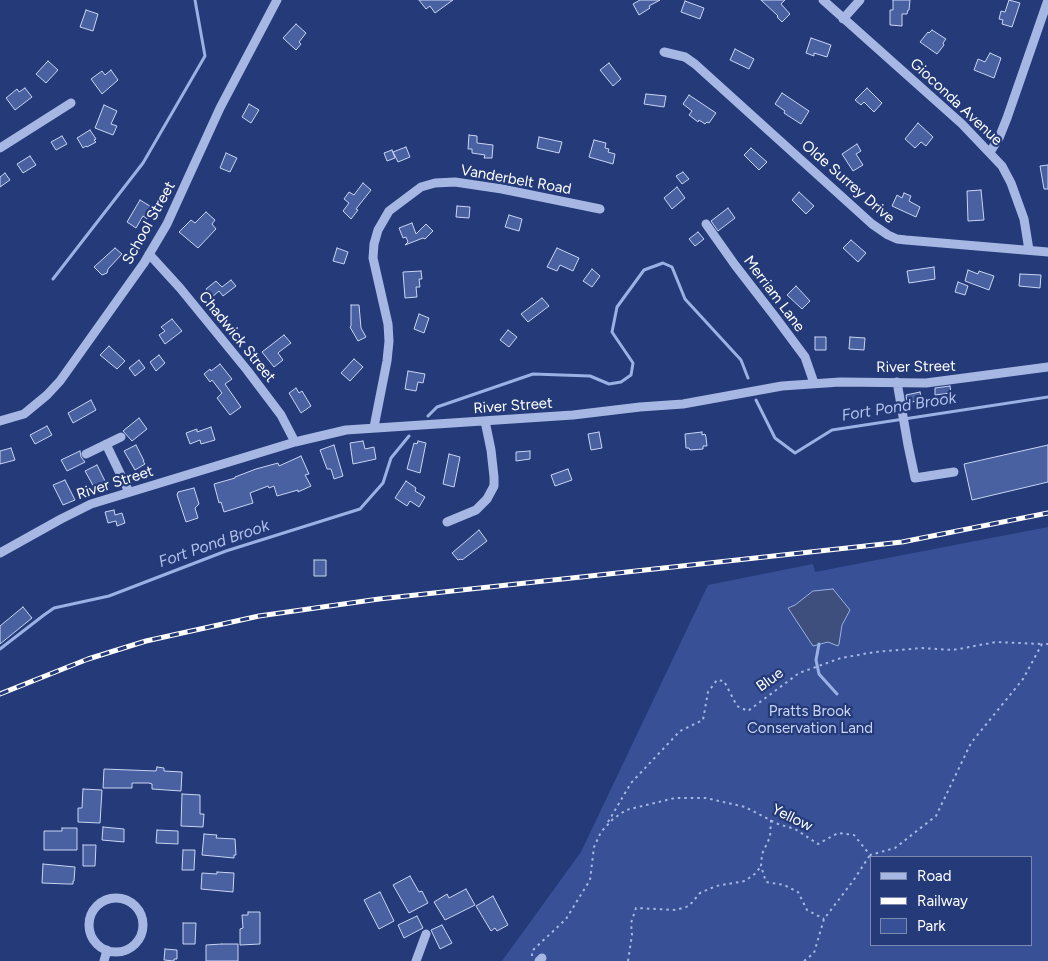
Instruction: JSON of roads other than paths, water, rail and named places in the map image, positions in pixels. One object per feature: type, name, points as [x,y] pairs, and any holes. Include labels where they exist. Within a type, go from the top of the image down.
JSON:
[{"type":"street","name":"School Street","points":[[0,421],[28,412],[52,391],[150,254],[176,204],[220,108],[277,0]]},
{"type":"street","name":"Gioconda Avenue","points":[[823,0],[962,124],[1002,166],[1011,183],[1024,219],[1029,250]]},
{"type":"street","points":[[843,18],[860,0]]},
{"type":"street","points":[[990,152],[999,138],[1007,118],[1048,0]]},
{"type":"street","name":"Olde Surrey Drive","points":[[664,52],[678,54],[695,64],[872,224],[888,235],[906,240],[1048,252]]},
{"type":"street","points":[[0,148],[72,103]]},
{"type":"street","name":"Vanderbelt Road","points":[[374,428],[389,341],[386,315],[373,258],[378,230],[389,211],[421,187],[435,183],[455,182],[502,189],[600,209]]},
{"type":"street","name":"Merriam Lane","points":[[706,224],[805,357],[814,383]]},
{"type":"street","name":"Chadwick Street","points":[[150,254],[247,370],[281,415],[296,442]]},
{"type":"street","name":"River Street","points":[[0,553],[84,507],[296,442],[346,430],[573,415],[683,404],[782,386],[814,383],[926,383],[1048,367]]},
{"type":"street","points":[[897,382],[902,416],[916,478],[954,472]]},
{"type":"street","points":[[446,522],[476,510],[486,500],[494,486],[491,450],[484,422]]},
{"type":"street","points":[[86,454],[121,436]]},
{"type":"street","points":[[106,444],[129,492]]},
{"type":"street","points":[[112,898],[123,899],[133,904],[140,912],[143,922],[142,934],[135,944],[125,950],[119,952],[107,950],[94,940],[90,930],[90,920],[94,909],[102,902],[112,898]]},
{"type":"street","points":[[416,961],[426,934]]},
{"type":"street","points":[[104,961],[107,950]]},
{"type":"waterway","points":[[53,279],[143,163],[205,56],[195,0]]},
{"type":"waterway","name":"Fort Pond Brook","points":[[428,416],[437,407],[533,374],[590,376],[609,384],[621,382],[631,375],[633,363],[612,332],[617,307],[644,270],[663,263],[672,267],[685,299],[741,360],[748,378]]},
{"type":"waterway","name":"Fort Pond Brook","points":[[756,400],[775,438],[795,453],[832,430],[1048,397]]},
{"type":"waterway","name":"Fort Pond Brook","points":[[0,649],[54,608],[109,596],[226,551],[360,509],[383,483],[391,458],[409,436]]},
{"type":"waterway","points":[[819,644],[816,660],[819,674],[837,694]]},
{"type":"railway","points":[[0,694],[88,659],[146,641],[259,616],[379,599],[902,542],[1048,513]]},
{"type":"park label","name":"Pratts Brook Conservation Land","points":[[810,720]]}]
